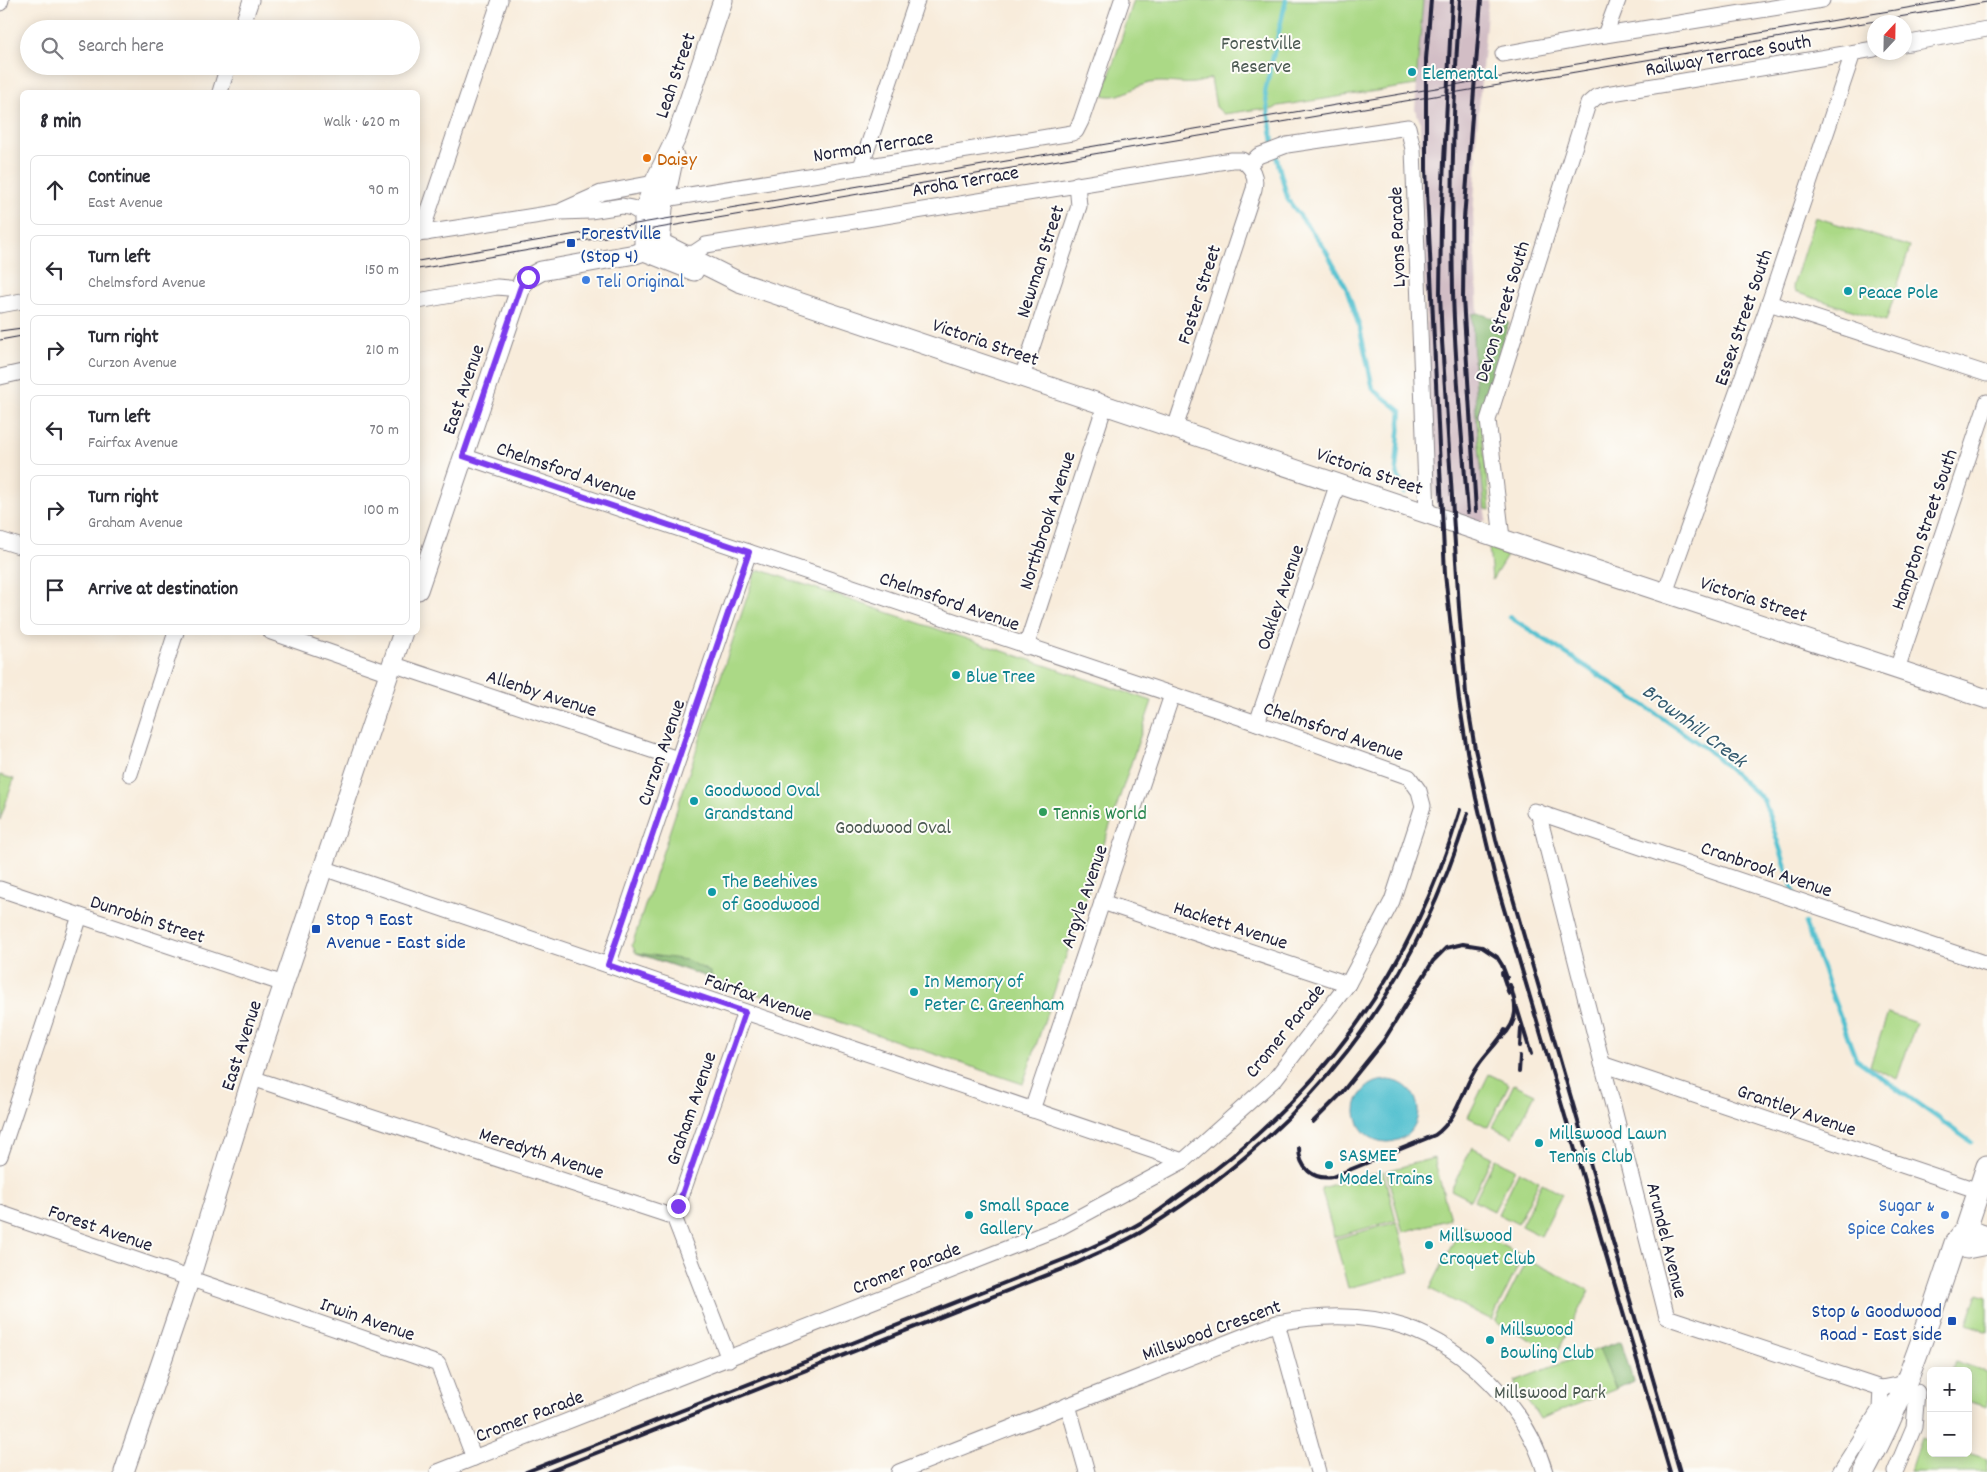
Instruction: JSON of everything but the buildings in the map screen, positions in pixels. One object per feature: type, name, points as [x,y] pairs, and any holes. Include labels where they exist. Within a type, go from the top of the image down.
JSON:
[{"type":"main road","points":[[1879,1472],[1903,1427],[1912,1388],[1954,1243],[1973,1241],[1978,1191],[1987,1166]]},
{"type":"main road","points":[[1864,1472],[1912,1388]]},
{"type":"street","points":[[244,20],[251,0]]},
{"type":"street","points":[[500,0],[422,234],[560,212],[582,212],[625,206],[644,215]]},
{"type":"street","name":"Leah Street","points":[[651,247],[644,215],[654,182],[677,136],[723,0]]},
{"type":"street","points":[[861,167],[917,0]]},
{"type":"street","name":"Norman Terrace","points":[[665,199],[1066,135],[1076,131],[1122,0]]},
{"type":"street","points":[[1605,35],[1618,0]]},
{"type":"street","points":[[1503,54],[1605,35],[1822,0]]},
{"type":"street","points":[[1912,43],[1987,29]]},
{"type":"street","name":"Railway Terrace South","points":[[1590,102],[1596,97],[1606,94],[1867,50]]},
{"type":"street","name":"Essex Street South","points":[[1665,593],[1769,303],[1853,53]]},
{"type":"street","points":[[221,90],[225,75]]},
{"type":"street","name":"Devon Street South","points":[[1502,538],[1488,420],[1584,114],[1590,102]]},
{"type":"street","name":"Lyons Parade","points":[[1253,164],[1287,145],[1408,127],[1413,148],[1427,513]]},
{"type":"street","name":"Leah Street","points":[[651,247],[661,234],[663,208],[677,136]]},
{"type":"street","name":"Aroha Terrace","points":[[681,254],[694,253],[704,246],[1076,184],[1232,160],[1242,160],[1253,164]]},
{"type":"street","name":"Foster Street","points":[[1175,428],[1254,190],[1256,180],[1253,164]]},
{"type":"street","points":[[560,212],[601,193],[654,182]]},
{"type":"street","name":"Newman Street","points":[[1022,377],[1079,206],[1076,184]]},
{"type":"street","points":[[420,301],[496,287],[520,289],[525,279],[540,271],[630,256],[651,247]]},
{"type":"street","name":"Victoria Street","points":[[651,247],[681,254],[739,282]]},
{"type":"street","name":"Victoria Street","points":[[651,247],[682,268],[739,282],[1665,593],[1987,699]]},
{"type":"street","name":"East Avenue","points":[[420,584],[520,289]]},
{"type":"street","points":[[0,305],[20,301]]},
{"type":"street","points":[[1769,303],[1987,374]]},
{"type":"street","points":[[0,376],[20,372]]},
{"type":"street","name":"Hampton Street South","points":[[1897,669],[1987,402]]},
{"type":"street","name":"Northbrook Avenue","points":[[1026,647],[1105,405]]},
{"type":"street","name":"Chelmsford Avenue","points":[[463,456],[1026,647],[1257,723],[1409,777],[1419,791]]},
{"type":"street","name":"Oakley Avenue","points":[[1257,723],[1338,483]]},
{"type":"street","points":[[1,542],[20,547]]},
{"type":"street","name":"Curzon Avenue","points":[[608,965],[749,552]]},
{"type":"street","points":[[130,774],[175,635]]},
{"type":"street","name":"Allenby Avenue","points":[[281,635],[678,759]]},
{"type":"street","name":"East Avenue","points":[[124,1472],[190,1278],[252,1078],[402,635]]},
{"type":"street","name":"Argyle Avenue","points":[[1032,1110],[1172,695]]},
{"type":"street","name":"Cromer Parade","points":[[438,1472],[1059,1228],[1183,1161],[1275,1079],[1348,984],[1392,901],[1422,806],[1419,791]]},
{"type":"street","name":"Cranbrook Avenue","points":[[1536,811],[1987,964]]},
{"type":"street","name":"Arundel Avenue","points":[[1536,811],[1667,1317],[1881,1388],[1912,1388]]},
{"type":"street","name":"Fairfax Avenue","points":[[323,868],[1183,1161]]},
{"type":"street","name":"Dunrobin Street","points":[[0,890],[284,984]]},
{"type":"street","name":"Hackett Avenue","points":[[1102,902],[1348,984]]},
{"type":"street","points":[[0,1156],[80,916]]},
{"type":"street","name":"Graham Avenue","points":[[674,1217],[745,1012]]},
{"type":"street","name":"Grantley Avenue","points":[[1602,1064],[1978,1191]]},
{"type":"street","name":"Meredyth Avenue","points":[[252,1078],[674,1217]]},
{"type":"street","name":"Forest Avenue","points":[[0,1213],[190,1278]]},
{"type":"street","points":[[674,1217],[729,1359]]},
{"type":"street","points":[[1973,1241],[1987,1236]]},
{"type":"street","name":"Irwin Avenue","points":[[190,1278],[438,1364],[474,1458]]},
{"type":"street","name":"Millswood Crescent","points":[[899,1472],[1277,1323],[1321,1316],[1379,1321],[1404,1327],[1445,1347],[1482,1374],[1512,1407],[1535,1447],[1545,1472]]},
{"type":"street","points":[[1277,1323],[1318,1472]]},
{"type":"street","points":[[1840,1472],[1880,1409],[1881,1388]]},
{"type":"street","points":[[1895,1472],[1914,1427],[1912,1388]]},
{"type":"street","points":[[1068,1405],[1087,1472]]},
{"type":"shaded area","points":[[1423,0],[1488,0],[1475,151],[1477,156],[1473,215],[1478,313],[1472,314],[1476,414],[1486,520],[1480,522],[1436,506],[1433,495],[1422,222],[1420,120],[1415,110]]},
{"type":"green space","name":"Forestville Reserve","points":[[1134,0],[1423,0],[1416,85],[1278,106],[1269,110],[1259,109],[1224,114],[1216,107],[1211,78],[1195,83],[1150,83],[1116,96],[1103,95]]},
{"type":"green space","points":[[1815,217],[1910,247],[1886,321],[1795,292],[1793,286]]},
{"type":"green space","points":[[1478,313],[1509,323],[1485,393],[1487,396],[1480,417],[1476,414],[1472,314]]},
{"type":"green space","points":[[1476,414],[1480,417],[1490,510],[1485,509]]},
{"type":"green space","points":[[1489,547],[1507,556],[1492,580]]},
{"type":"green space","name":"Goodwood Oval","points":[[761,570],[1152,701],[1023,1084],[636,953],[632,945],[755,573]]},
{"type":"green space","points":[[0,775],[14,779],[0,820]]},
{"type":"green space","points":[[637,953],[687,960],[710,972],[713,979]]},
{"type":"green space","points":[[1888,1013],[1916,1023],[1897,1079],[1870,1066]]},
{"type":"green space","points":[[1489,1074],[1509,1084],[1488,1127],[1468,1117]]},
{"type":"green space","points":[[1514,1084],[1535,1094],[1513,1137],[1493,1127]]},
{"type":"green space","points":[[1472,1147],[1492,1157],[1471,1200],[1451,1190]]},
{"type":"green space","points":[[1434,1158],[1450,1219],[1403,1232],[1386,1171]]},
{"type":"green space","points":[[1495,1159],[1515,1169],[1494,1211],[1474,1201]]},
{"type":"green space","points":[[1383,1171],[1396,1220],[1334,1237],[1321,1188]]},
{"type":"green space","points":[[1519,1171],[1539,1181],[1518,1224],[1498,1214]]},
{"type":"green space","points":[[1542,1183],[1562,1194],[1541,1236],[1521,1226]]},
{"type":"green space","points":[[1397,1222],[1410,1272],[1348,1288],[1335,1239]]},
{"type":"green space","points":[[1462,1225],[1523,1256],[1492,1320],[1430,1289]]},
{"type":"green space","points":[[1527,1259],[1589,1290],[1557,1353],[1495,1322]]},
{"type":"green space","points":[[1978,1293],[1987,1296],[1987,1331],[1967,1324]]},
{"type":"green space","points":[[1621,1341],[1633,1381],[1616,1389],[1599,1349]]},
{"type":"green space","name":"Millswood Park","points":[[1599,1349],[1616,1389],[1540,1419],[1515,1385],[1515,1381]]},
{"type":"green space","points":[[1955,1361],[1987,1372],[1987,1407],[1972,1402],[1972,1367],[1953,1367]]},
{"type":"green space","points":[[1921,1437],[1927,1439],[1927,1457],[1972,1457],[1972,1454],[1987,1459],[1987,1472],[1910,1472]]},
{"type":"water","points":[[1381,1080],[1393,1080],[1409,1089],[1416,1099],[1418,1111],[1416,1123],[1409,1133],[1393,1142],[1381,1142],[1370,1137],[1361,1128],[1356,1117],[1356,1105],[1361,1094],[1370,1085]]},
{"type":"waterway","name":"Brownhill Creek","points":[[1286,0],[1265,92],[1274,148],[1288,200],[1323,246],[1346,287],[1360,329],[1373,389],[1401,411],[1396,469],[1404,493]]},
{"type":"waterway","name":"Brownhill Creek","points":[[1510,617],[1625,692],[1708,750],[1764,800],[1795,895]]},
{"type":"waterway","name":"Brownhill Creek","points":[[1805,923],[1856,1059],[1971,1142]]},
{"type":"tram line","points":[[420,261],[1954,0]]},
{"type":"tram line","points":[[420,269],[1987,2]]},
{"type":"tram line","points":[[0,331],[20,328]]},
{"type":"tram line","points":[[0,340],[20,336]]},
{"type":"railway","points":[[1431,0],[1426,59],[1426,169],[1445,574],[1459,700],[1467,751],[1496,882],[1670,1472]]},
{"type":"railway","points":[[1452,0],[1441,222],[1440,293],[1466,694],[1475,749],[1496,840],[1680,1472]]},
{"type":"railway","points":[[1460,0],[1453,146],[1453,292],[1457,374],[1468,512]]},
{"type":"railway","points":[[1476,511],[1463,298],[1464,219],[1481,0]]},
{"type":"railway","points":[[526,1472],[1070,1257],[1124,1232],[1157,1212],[1232,1156],[1277,1116],[1318,1073],[1355,1026],[1388,977],[1416,925],[1440,869],[1460,810]]},
{"type":"railway","points":[[548,1472],[1075,1264],[1138,1234],[1205,1189],[1257,1146],[1305,1101],[1347,1051],[1384,998],[1417,941],[1445,879],[1468,813]]},
{"type":"railway","points":[[1313,1122],[1339,1096],[1384,1040],[1433,961],[1446,948],[1463,944],[1482,947],[1497,957],[1507,978]]},
{"type":"railway","points":[[1502,973],[1509,994]]},
{"type":"railway","points":[[1502,1037],[1508,1031],[1514,1019],[1515,1006],[1510,985]]},
{"type":"railway","points":[[1517,1008],[1531,1054]]},
{"type":"railway","points":[[1520,1046],[1521,1028]]},
{"type":"railway","points":[[1299,1148],[1301,1161],[1308,1171],[1319,1177],[1332,1177],[1435,1135],[1450,1120],[1473,1073],[1505,1030]]},
{"type":"railway","points":[[1519,1072],[1520,1056]]},
{"type":"place","name":"Elemental","points":[[1412,72]]},
{"type":"place","name":"Daisy","points":[[647,158]]},
{"type":"place","name":"Forestville (Stop 4)","points":[[571,243]]},
{"type":"place","name":"Teli Original","points":[[586,280]]},
{"type":"place","name":"Peace Pole","points":[[1848,291]]},
{"type":"place","name":"Blue Tree","points":[[956,675]]},
{"type":"place","name":"Goodwood Oval Grandstand","points":[[694,801]]},
{"type":"place","name":"Tennis World","points":[[1043,812]]},
{"type":"place","name":"The Beehives of Goodwood","points":[[712,892]]},
{"type":"place","name":"Stop 9 East Avenue - East side","points":[[316,929]]},
{"type":"place","name":"In Memory of Peter C. Greenham","points":[[914,992]]},
{"type":"place","name":"Millswood Lawn Tennis Club","points":[[1539,1143]]},
{"type":"place","name":"SASMEE Model Trains","points":[[1329,1165]]},
{"type":"place","name":"Small Space Gallery","points":[[969,1215]]},
{"type":"place","name":"Sugar & Spice Cakes","points":[[1945,1215]]},
{"type":"place","name":"Millswood Croquet Club","points":[[1429,1245]]},
{"type":"place","name":"Stop 6 Goodwood Road - East side","points":[[1952,1321]]},
{"type":"place","name":"Millswood Bowling Club","points":[[1490,1340]]},
{"type":"route","points":[[528,277],[523,281],[520,289],[463,456],[749,552],[608,965],[745,1012],[678,1206]]}]
